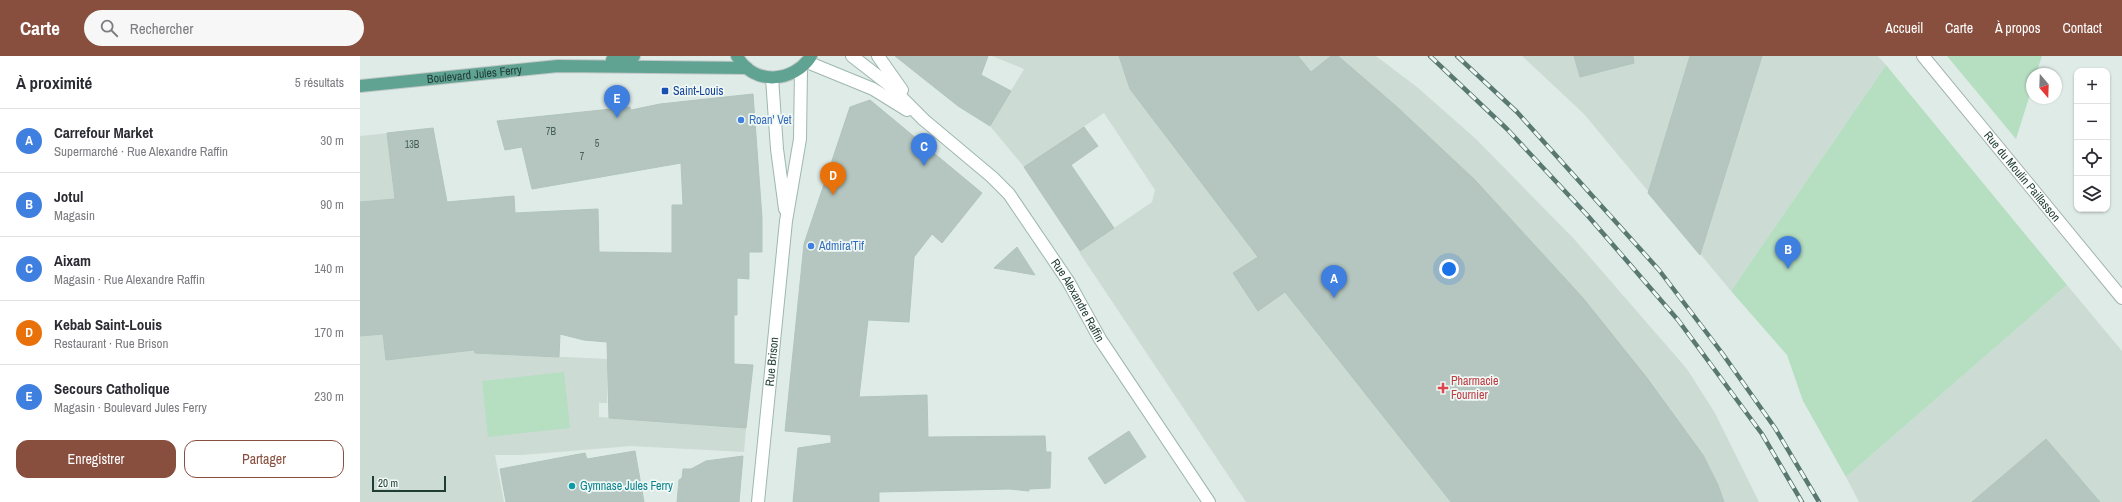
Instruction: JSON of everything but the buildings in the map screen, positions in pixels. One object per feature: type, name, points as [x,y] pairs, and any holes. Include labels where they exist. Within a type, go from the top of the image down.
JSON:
[{"type":"main road","name":"Boulevard Jules Ferry","points":[[589,65],[634,56]]},
{"type":"main road","points":[[737,56],[746,68],[758,75],[772,78],[792,74],[806,62]]},
{"type":"main road","name":"Boulevard Jules Ferry","points":[[360,86],[558,66],[589,65],[746,68]]},
{"type":"street","name":"Rue Alexandre Raffin","points":[[852,56],[888,84],[924,120],[992,176],[1021,210],[1068,281],[1100,340],[1209,502]]},
{"type":"street","points":[[878,56],[924,120]]},
{"type":"street","name":"Rue du Moulin Paillasson","points":[[1923,56],[2122,298]]},
{"type":"street","name":"Rue Alexandre Raffin","points":[[806,62],[873,89],[924,120]]},
{"type":"street","name":"Rue Brison","points":[[758,502],[786,221],[800,139],[806,62]]},
{"type":"street","name":"Rue Brison","points":[[772,78],[777,149],[786,221]]},
{"type":"shaded area","points":[[992,56],[1376,56],[1417,87],[1476,139],[1575,240],[1687,369],[1715,413],[1759,502],[1246,502],[1079,252],[1152,202],[1155,190],[1104,113],[1024,167],[990,126],[1024,69]]},
{"type":"shaded area","points":[[1522,56],[1878,56],[1886,65],[1731,291],[1584,114]]},
{"type":"shaded area","points":[[416,130],[419,158],[475,353],[608,359],[607,403],[599,403],[599,417],[746,428],[744,452],[631,446],[523,455],[495,455],[504,502],[360,502],[360,136]]},
{"type":"shaded area","points":[[2067,285],[2122,351],[2122,502],[1859,502],[1846,477]]},
{"type":"green space","points":[[1947,56],[2042,56],[2038,68],[2026,68],[2027,104],[2016,139]]},
{"type":"green space","points":[[1886,65],[2067,285],[1846,477],[1803,401],[1787,355],[1731,291]]},
{"type":"green space","points":[[564,372],[570,428],[488,437],[482,381]]},
{"type":"railway","points":[[1430,56],[1507,129],[1588,216],[1678,320],[1762,434],[1802,502]]},
{"type":"railway","points":[[1457,56],[1517,112],[1659,270],[1722,353],[1775,428],[1819,502]]},
{"type":"place","name":"Saint-Louis","points":[[665,91]]},
{"type":"place","name":"Secours Catholique","points":[[617,118]]},
{"type":"place","name":"Roan' Vet","points":[[741,120]]},
{"type":"place","name":"Aixam","points":[[924,166]]},
{"type":"place","name":"Kebab Saint-Louis","points":[[833,195]]},
{"type":"place","name":"Admira'Tif","points":[[811,246]]},
{"type":"place","name":"Jotul","points":[[1788,269]]},
{"type":"place","name":"Carrefour Market","points":[[1334,298]]},
{"type":"place","name":"Pharmacie Fournier","points":[[1443,388]]},
{"type":"place","name":"Gymnase Jules Ferry","points":[[572,486]]}]
